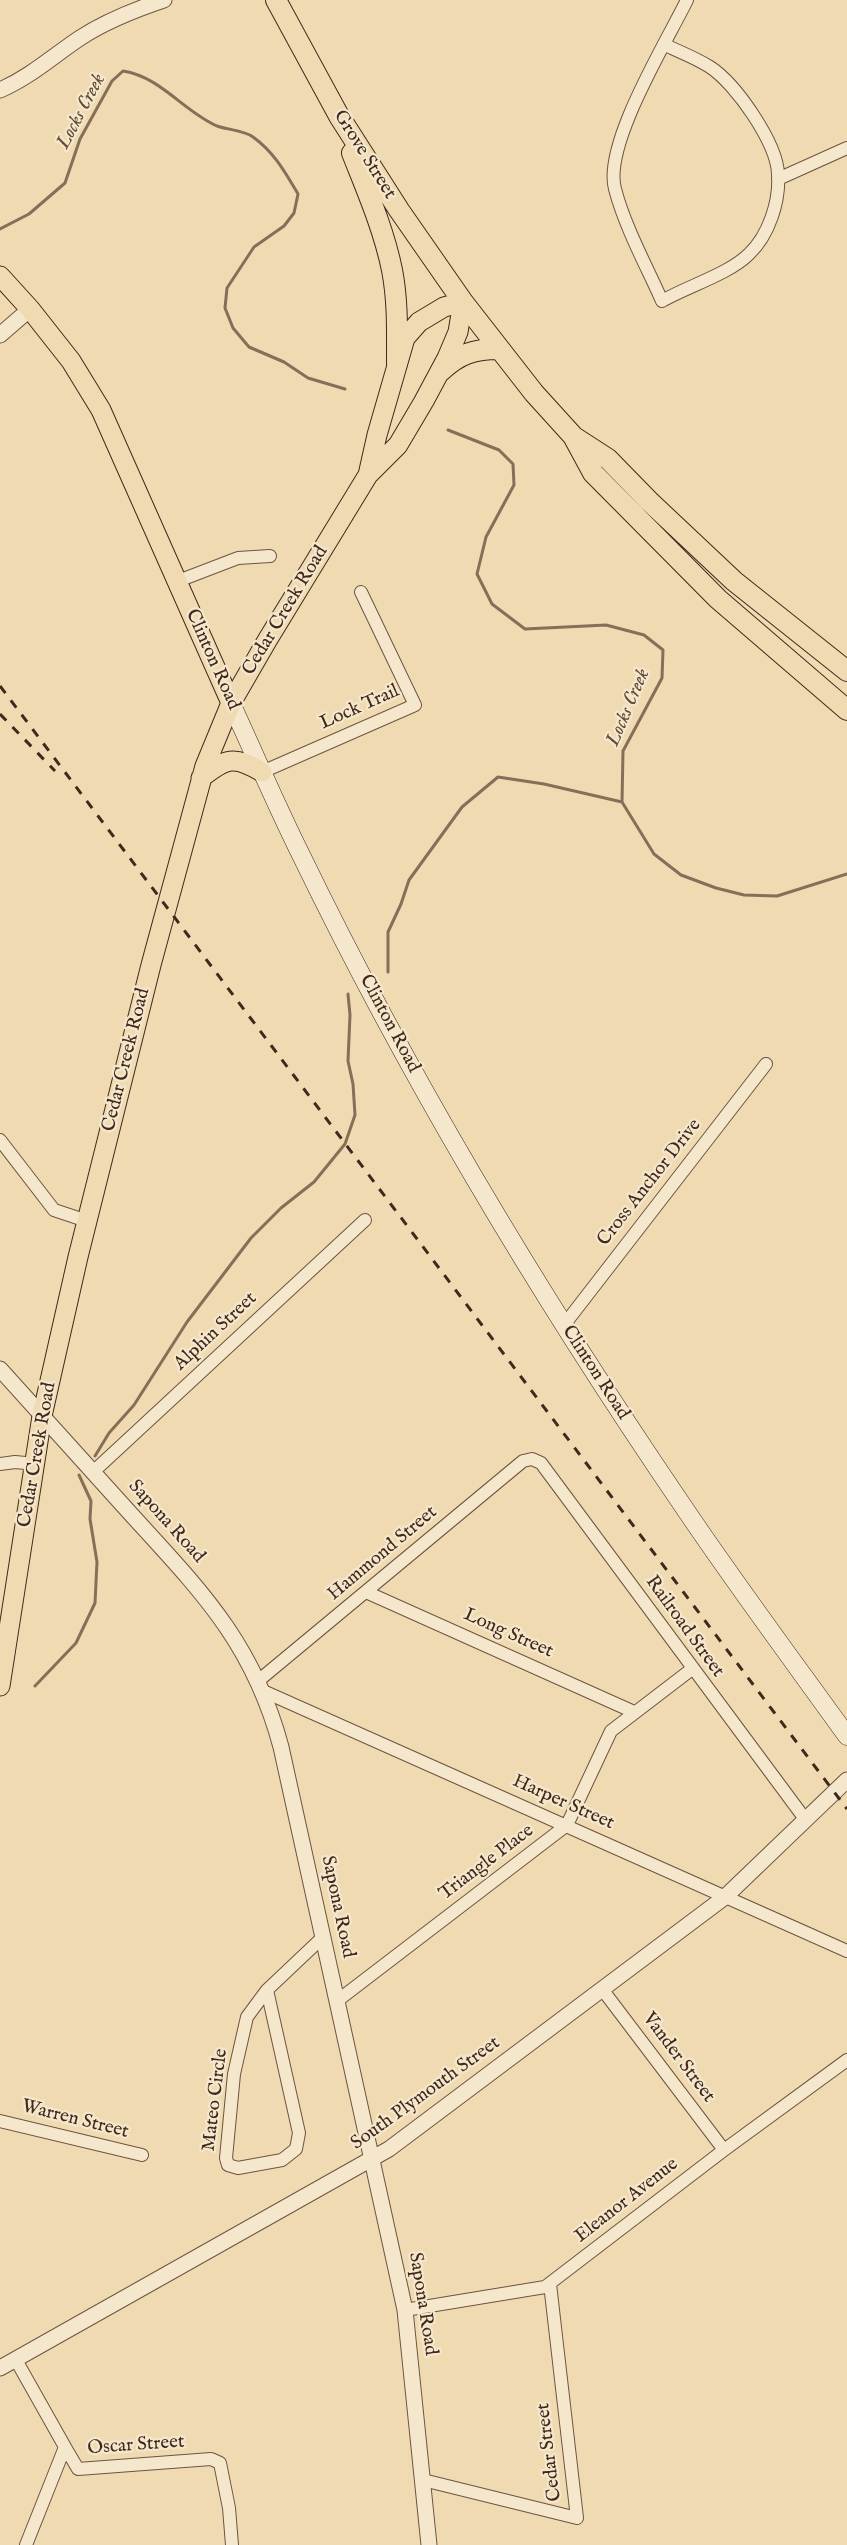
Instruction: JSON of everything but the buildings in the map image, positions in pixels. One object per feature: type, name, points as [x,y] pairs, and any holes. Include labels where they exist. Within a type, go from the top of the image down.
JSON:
[{"type":"highway","name":"Grove Street","points":[[283,6],[339,116],[399,210],[463,302],[499,349],[573,436]]},
{"type":"highway","points":[[339,116],[379,225],[392,269],[398,315],[396,363]]},
{"type":"highway","points":[[441,371],[457,357],[469,352],[499,349]]},
{"type":"highway","points":[[573,436],[608,459],[649,501],[734,581],[847,671]]},
{"type":"highway","points":[[573,436],[593,473],[675,558],[762,638],[847,710]]},
{"type":"main road","name":"Clinton Road","points":[[0,276],[30,309],[71,361],[101,410],[302,858],[402,1049],[460,1153],[564,1325],[686,1512],[847,1736]]},
{"type":"main road","name":"Cedar Creek Road","points":[[0,1686],[42,1416],[87,1222],[149,973],[201,778],[231,703],[258,656],[368,475],[398,445],[441,371],[458,332],[463,302],[444,307],[413,326],[405,338],[396,363],[368,475]]},
{"type":"main road","points":[[201,778],[215,767],[230,761],[245,761],[262,772]]},
{"type":"street","points":[[0,90],[26,77],[97,28],[128,13],[164,0]]},
{"type":"street","points":[[665,45],[710,67],[738,94],[770,148],[777,165],[778,179],[773,212],[763,235],[751,253],[732,267],[662,301],[631,231],[614,181],[614,162],[623,129],[687,0]]},
{"type":"street","points":[[778,179],[847,148]]},
{"type":"street","points":[[0,335],[30,309]]},
{"type":"street","points":[[178,581],[238,558],[270,556]]},
{"type":"street","name":"Lock Trail","points":[[262,772],[414,705],[361,592]]},
{"type":"street","name":"Cross Anchor Drive","points":[[564,1325],[766,1064]]},
{"type":"street","points":[[0,1140],[54,1210],[87,1222]]},
{"type":"street","name":"Alphin Street","points":[[93,1472],[365,1220]]},
{"type":"street","name":"Sapona Road","points":[[0,1369],[205,1596],[241,1647],[261,1686],[281,1747],[405,2310],[429,2545]]},
{"type":"street","name":"Hammond Street","points":[[261,1686],[366,1592],[523,1461],[532,1459]]},
{"type":"street","name":"Railroad Street","points":[[532,1459],[541,1463],[805,1819]]},
{"type":"street","points":[[0,1464],[16,1462],[36,1464]]},
{"type":"street","name":"Long Street","points":[[366,1592],[634,1712]]},
{"type":"street","name":"Triangle Place","points":[[338,2001],[567,1825],[611,1731],[692,1669]]},
{"type":"street","name":"Harper Street","points":[[261,1686],[847,1951]]},
{"type":"street","name":"South Plymouth Street","points":[[0,2368],[372,2159],[725,1897],[847,1780]]},
{"type":"street","name":"Mateo Circle","points":[[267,1990],[299,2133],[296,2149],[282,2160],[238,2168],[228,2165],[226,2158],[234,2074],[247,2018],[267,1990],[323,1937]]},
{"type":"street","name":"Vander Street","points":[[602,1988],[724,2150]]},
{"type":"street","name":"Eleanor Avenue","points":[[405,2310],[545,2287],[724,2150],[847,2060]]},
{"type":"street","name":"Warren Street","points":[[0,2121],[142,2155]]},
{"type":"street","name":"Cedar Street","points":[[423,2480],[577,2518],[550,2284]]},
{"type":"street","points":[[16,2360],[65,2447],[26,2545]]},
{"type":"street","name":"Oscar Street","points":[[65,2447],[78,2469],[211,2459],[220,2463],[229,2508],[232,2545]]},
{"type":"waterway","name":"Locks Creek","points":[[0,229],[29,214],[65,183],[80,139],[112,81],[123,71],[137,74],[160,87],[205,120],[217,126],[253,137],[267,149],[284,170],[298,194],[294,213],[284,226],[254,247],[227,288],[225,308],[233,328],[249,347],[284,362],[308,378],[345,389]]},
{"type":"waterway","name":"Locks Creek","points":[[448,430],[499,450],[513,464],[514,485],[486,537],[477,574],[492,604],[525,629],[606,625],[644,635],[663,650],[662,678],[623,751],[622,802],[654,854],[681,875],[716,888],[744,895],[777,896],[847,874]]},
{"type":"waterway","points":[[388,972],[388,932],[401,904],[409,880],[462,807],[498,777],[544,784],[622,802]]},
{"type":"waterway","points":[[95,1456],[109,1433],[134,1405],[187,1322],[251,1238],[281,1208],[314,1182],[345,1144],[355,1115],[353,1084],[348,1061],[350,1015],[348,994]]},
{"type":"waterway","points":[[35,1686],[76,1643],[95,1603],[97,1562],[90,1519],[91,1501],[79,1475]]},
{"type":"railway","points":[[0,686],[847,1809]]},
{"type":"railway","points":[[0,714],[55,771]]}]
